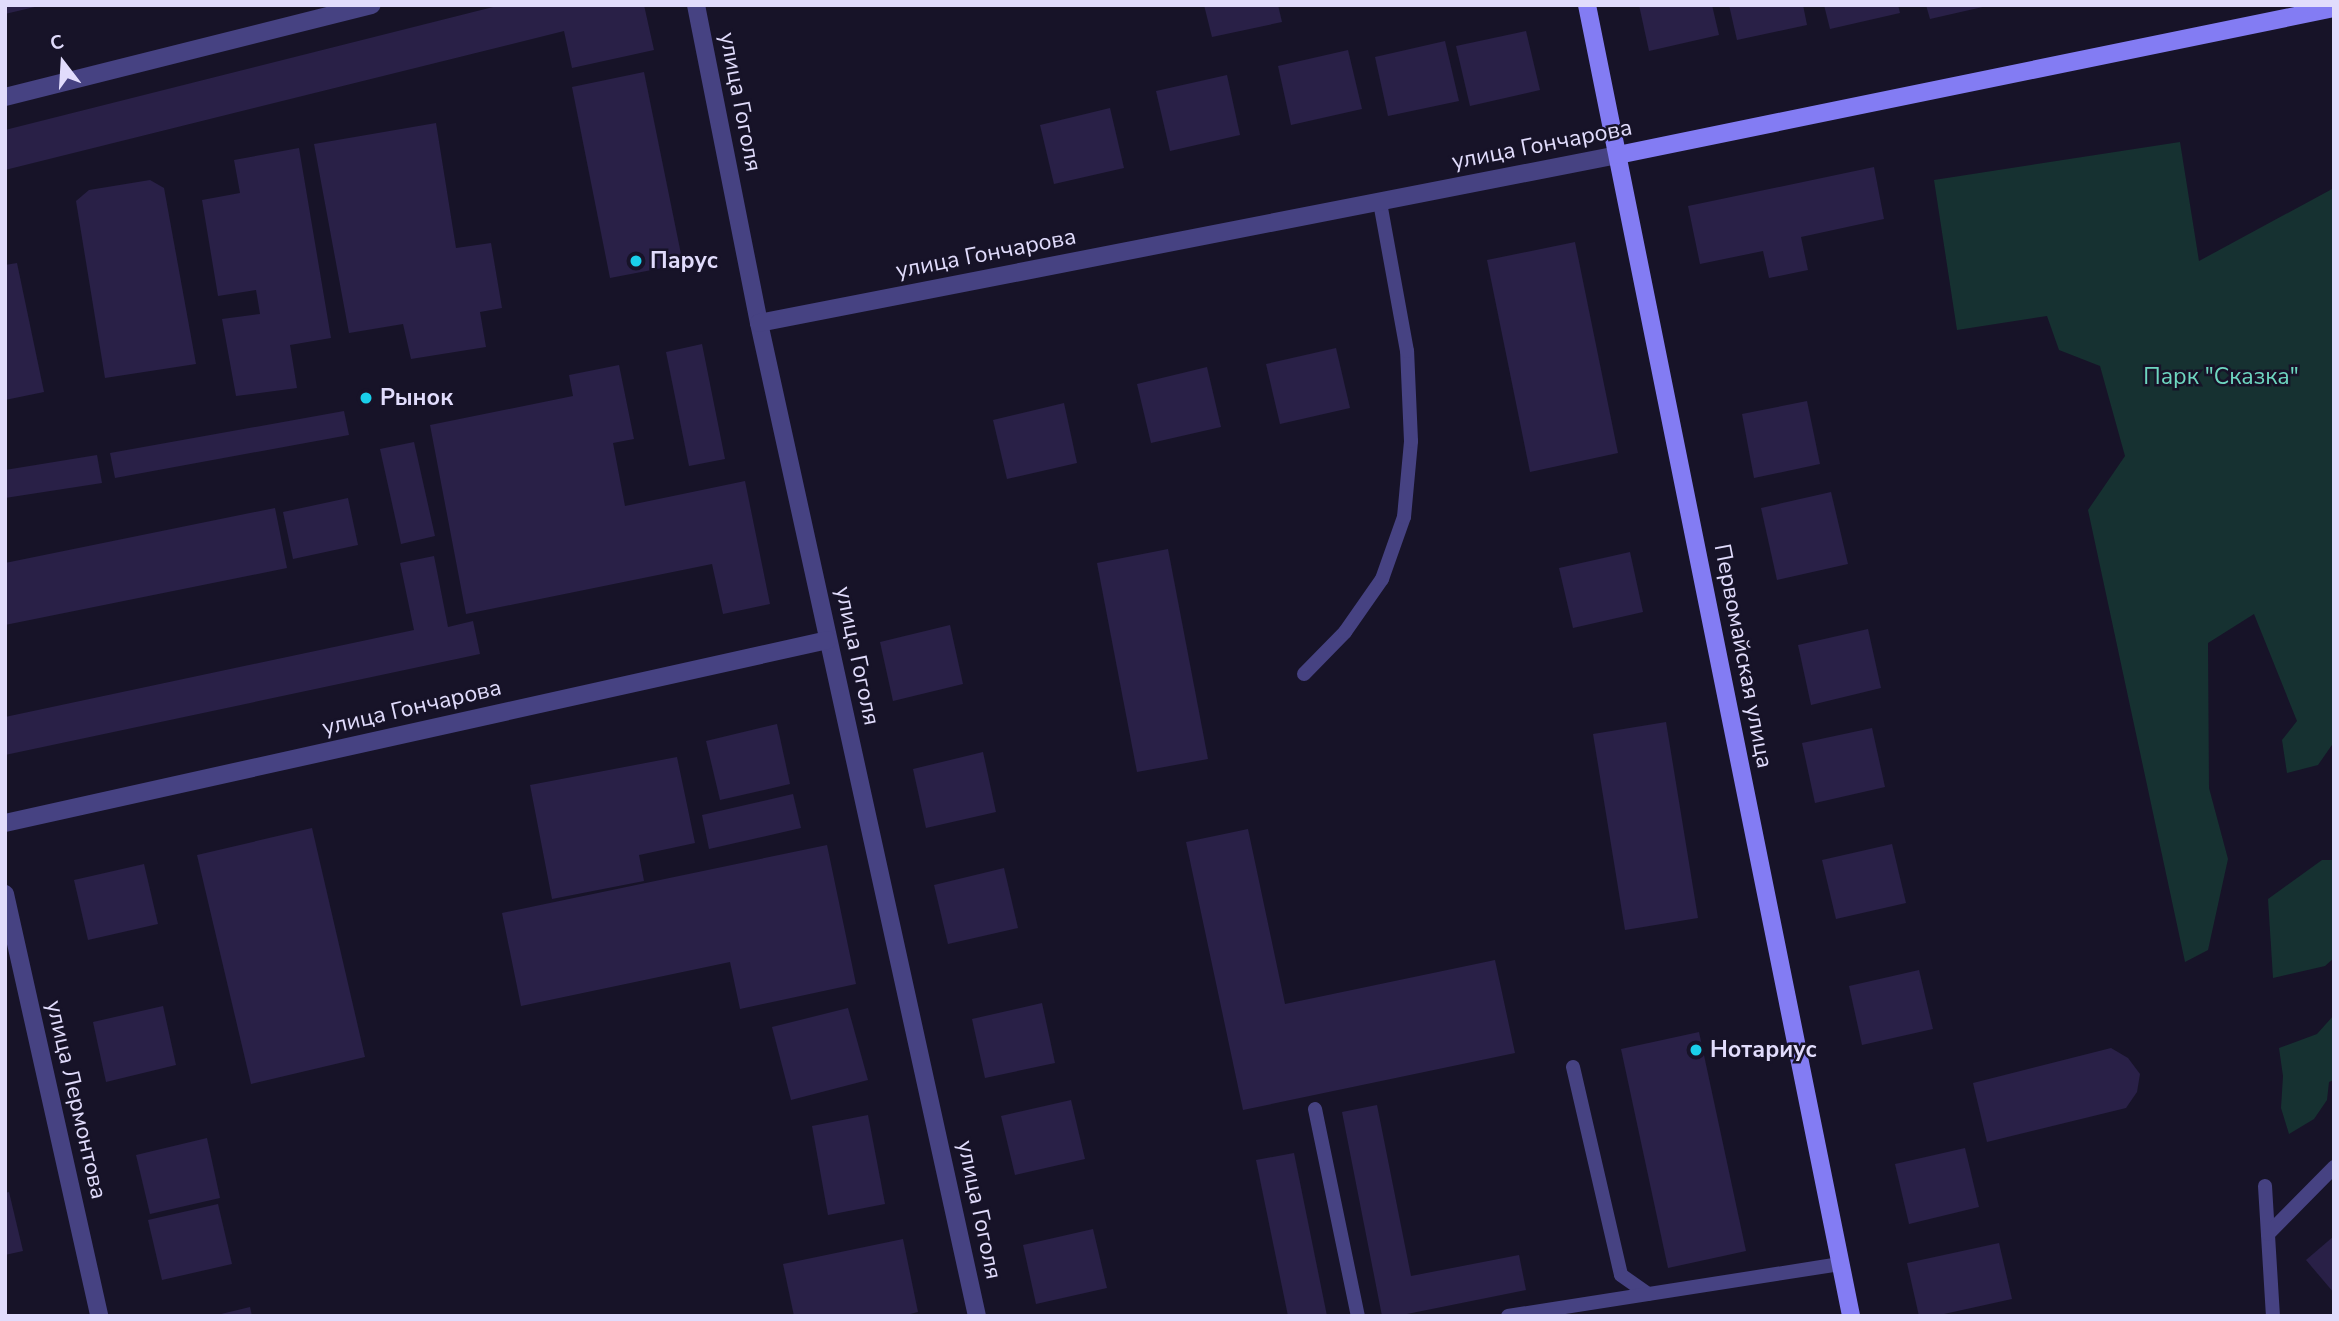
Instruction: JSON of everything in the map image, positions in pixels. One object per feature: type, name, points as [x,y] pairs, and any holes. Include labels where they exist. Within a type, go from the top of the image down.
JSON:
[{"type":"main road","name":"Первомайская улица","points":[[1587,5],[1851,1316]]},
{"type":"main road","name":"улица Гончарова","points":[[1618,155],[2334,8]]},
{"type":"street","points":[[5,97],[372,5]]},
{"type":"street","name":"улица Гоголя","points":[[696,5],[759,323],[977,1316]]},
{"type":"street","name":"улица Гончарова","points":[[759,323],[1618,155]]},
{"type":"street","name":"улица Гончарова","points":[[5,823],[828,640]]},
{"type":"street","name":"улица Лермонтова","points":[[5,894],[99,1316]]},
{"type":"lane","points":[[1304,674],[1345,632],[1382,579],[1404,517],[1410,441],[1407,351],[1380,202]]},
{"type":"lane","points":[[1573,1067],[1621,1275],[1648,1294]]},
{"type":"lane","points":[[1315,1109],[1358,1316]]},
{"type":"lane","points":[[2268,1234],[2334,1167]]},
{"type":"lane","points":[[2264,1186],[2273,1316]]},
{"type":"lane","points":[[1508,1316],[1840,1264]]},
{"type":"green space","name":"Парк \"Сказка\"","points":[[2180,142],[2199,261],[2334,188],[2334,742],[2318,765],[2287,773],[2282,740],[2297,721],[2254,614],[2208,643],[2209,788],[2228,859],[2208,950],[2185,962],[2088,510],[2125,456],[2100,366],[2059,350],[2047,316],[1957,330],[1934,180]]},
{"type":"green space","points":[[2322,860],[2334,860],[2334,958],[2325,966],[2273,978],[2268,899]]},
{"type":"green space","points":[[2334,1015],[2334,1080],[2329,1082],[2327,1100],[2314,1119],[2289,1134],[2281,1108],[2283,1076],[2279,1048],[2317,1034]]},
{"type":"building","points":[[5,5],[39,5],[39,6],[5,14]]},
{"type":"building","points":[[501,5],[644,5],[654,50],[572,68],[564,31],[5,170],[5,130]]},
{"type":"building","points":[[1204,5],[1278,5],[1282,22],[1212,37]]},
{"type":"building","points":[[1639,5],[1712,5],[1719,35],[1649,51]]},
{"type":"building","points":[[1729,5],[1803,5],[1807,25],[1737,40]]},
{"type":"building","points":[[1824,5],[1898,5],[1900,13],[1830,29]]},
{"type":"building","points":[[1926,5],[1986,5],[1987,6],[1930,19]]},
{"type":"building","points":[[1526,31],[1540,90],[1470,106],[1456,46]]},
{"type":"building","points":[[1445,41],[1459,101],[1388,116],[1375,57]]},
{"type":"building","points":[[1348,50],[1362,109],[1291,125],[1278,66]]},
{"type":"building","points":[[644,72],[683,264],[610,278],[572,87]]},
{"type":"building","points":[[1227,75],[1240,135],[1170,151],[1156,91]]},
{"type":"building","points":[[1110,108],[1124,168],[1054,184],[1040,125]]},
{"type":"building","points":[[436,123],[456,248],[491,243],[502,308],[480,312],[486,347],[411,359],[403,324],[349,333],[314,144]]},
{"type":"building","points":[[299,148],[331,338],[290,345],[297,388],[236,396],[222,319],[260,314],[256,290],[218,296],[202,200],[240,193],[234,160]]},
{"type":"building","points":[[1874,167],[1884,219],[1801,237],[1808,270],[1769,278],[1763,251],[1700,264],[1688,206]]},
{"type":"building","points":[[150,180],[164,188],[196,364],[105,378],[76,201],[89,190]]},
{"type":"building","points":[[1575,242],[1618,453],[1530,472],[1487,260]]},
{"type":"building","points":[[17,263],[44,392],[5,400],[5,265]]},
{"type":"building","points":[[702,344],[725,459],[689,466],[666,352]]},
{"type":"building","points":[[1336,348],[1350,408],[1280,424],[1266,364]]},
{"type":"building","points":[[619,365],[634,439],[613,443],[625,506],[745,481],[770,604],[723,614],[712,564],[466,614],[430,425],[573,396],[569,375]]},
{"type":"building","points":[[1207,367],[1221,427],[1151,443],[1137,384]]},
{"type":"building","points":[[1807,401],[1820,464],[1754,478],[1742,414]]},
{"type":"building","points":[[1064,403],[1077,463],[1007,479],[993,420]]},
{"type":"building","points":[[344,411],[349,435],[115,478],[110,453]]},
{"type":"building","points":[[414,442],[435,536],[401,544],[380,449]]},
{"type":"building","points":[[97,455],[102,483],[5,498],[5,470]]},
{"type":"building","points":[[1831,492],[1848,564],[1777,580],[1761,508]]},
{"type":"building","points":[[348,498],[358,545],[293,559],[283,512]]},
{"type":"building","points":[[275,508],[287,568],[5,625],[5,563]]},
{"type":"building","points":[[1168,549],[1208,759],[1137,772],[1097,563]]},
{"type":"building","points":[[1630,552],[1643,612],[1573,628],[1559,568]]},
{"type":"building","points":[[434,556],[448,627],[473,621],[480,654],[5,755],[5,717],[414,630],[400,563]]},
{"type":"building","points":[[950,625],[963,684],[893,701],[880,642]]},
{"type":"building","points":[[1868,629],[1881,688],[1811,705],[1798,645]]},
{"type":"building","points":[[1666,722],[1698,918],[1625,930],[1593,734]]},
{"type":"building","points":[[777,724],[790,784],[720,800],[706,741]]},
{"type":"building","points":[[1872,728],[1885,787],[1815,803],[1802,743]]},
{"type":"building","points":[[983,752],[996,812],[926,828],[913,769]]},
{"type":"building","points":[[677,757],[695,843],[639,855],[644,881],[552,899],[530,785]]},
{"type":"building","points":[[793,794],[801,828],[709,849],[702,815]]},
{"type":"building","points":[[312,828],[365,1057],[251,1084],[197,855]]},
{"type":"building","points":[[1248,829],[1285,1004],[1495,960],[1515,1053],[1243,1110],[1186,842]]},
{"type":"building","points":[[1892,844],[1906,903],[1836,919],[1822,860]]},
{"type":"building","points":[[827,845],[856,984],[740,1009],[730,962],[521,1006],[502,913]]},
{"type":"building","points":[[144,864],[158,924],[88,940],[74,880]]},
{"type":"building","points":[[1004,868],[1018,928],[948,944],[934,885]]},
{"type":"building","points":[[1919,970],[1933,1029],[1862,1045],[1849,986]]},
{"type":"building","points":[[1042,1003],[1055,1063],[985,1078],[972,1019]]},
{"type":"building","points":[[163,1006],[176,1065],[106,1082],[93,1022]]},
{"type":"building","points":[[848,1008],[868,1080],[791,1100],[772,1027]]},
{"type":"building","points":[[1699,1032],[1746,1251],[1668,1268],[1621,1049]]},
{"type":"building","points":[[2111,1048],[2128,1058],[2140,1074],[2137,1092],[2126,1108],[1987,1142],[1973,1083]]},
{"type":"building","points":[[1071,1100],[1085,1159],[1015,1175],[1001,1116]]},
{"type":"building","points":[[1377,1105],[1411,1276],[1519,1255],[1526,1290],[1397,1316],[1382,1316],[1342,1112]]},
{"type":"building","points":[[868,1115],[885,1204],[828,1215],[812,1126]]},
{"type":"building","points":[[207,1138],[220,1198],[150,1214],[136,1155]]},
{"type":"building","points":[[1965,1148],[1979,1207],[1909,1224],[1895,1164]]},
{"type":"building","points":[[1294,1153],[1327,1316],[1288,1316],[1256,1160]]},
{"type":"building","points":[[9,1192],[23,1251],[5,1255],[5,1193]]},
{"type":"building","points":[[218,1204],[232,1264],[162,1280],[148,1220]]},
{"type":"building","points":[[1093,1229],[1107,1288],[1036,1304],[1023,1245]]},
{"type":"building","points":[[2334,1236],[2334,1293],[2306,1260]]},
{"type":"building","points":[[903,1239],[918,1312],[902,1316],[794,1316],[783,1264]]},
{"type":"building","points":[[1999,1243],[2012,1299],[1935,1316],[1919,1316],[1907,1263]]},
{"type":"building","points":[[250,1307],[252,1316],[217,1316],[217,1315]]},
{"type":"place","name":"Парус","points":[[636,261]]},
{"type":"place","name":"Рынок","points":[[366,398]]},
{"type":"place","name":"Нотариус","points":[[1696,1050]]}]
